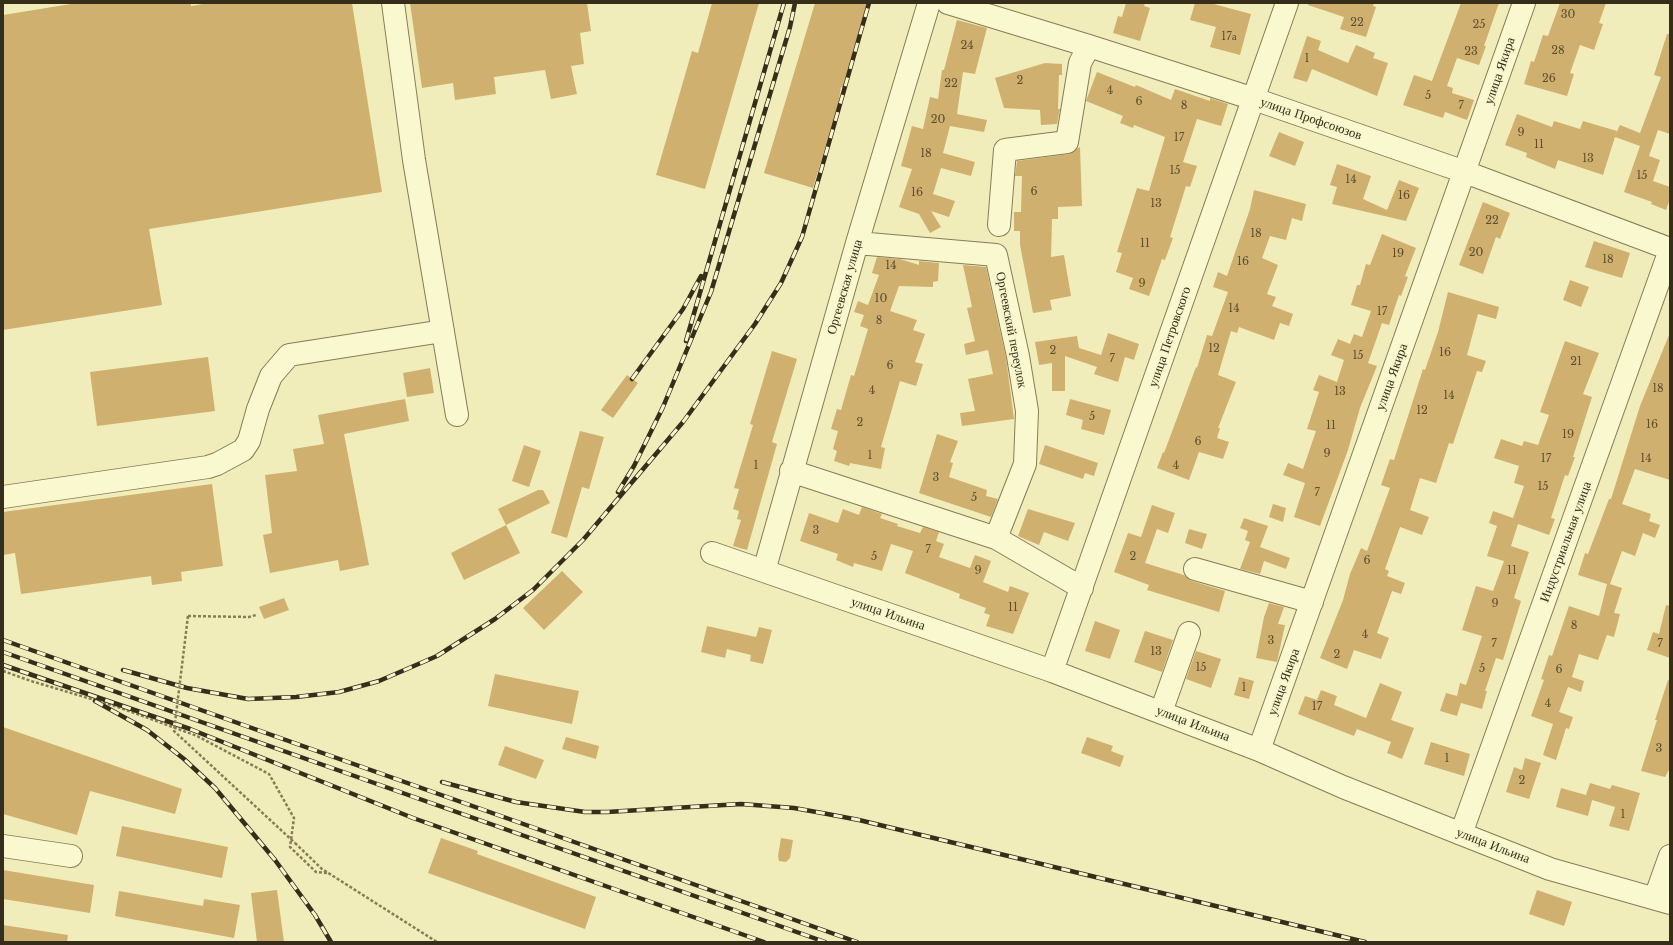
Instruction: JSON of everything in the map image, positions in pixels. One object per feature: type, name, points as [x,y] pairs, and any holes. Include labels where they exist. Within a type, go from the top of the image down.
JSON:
[{"type":"street","points":[[393,3],[414,160],[457,415]]},
{"type":"street","name":"Оргеевская улица","points":[[764,571],[791,471],[857,243],[929,3]]},
{"type":"street","name":"улица Профсоюзов","points":[[948,3],[1254,99],[1465,172],[1670,249]]},
{"type":"street","name":"улица Петровского","points":[[1052,671],[1287,3]]},
{"type":"street","name":"улица Якира","points":[[1260,750],[1524,3]]},
{"type":"street","points":[[999,225],[1005,150],[1067,142],[1080,63],[1089,46]]},
{"type":"street","name":"Оргеевский переулок","points":[[857,243],[996,255],[1018,356],[1027,410],[1025,464],[996,538]]},
{"type":"street","name":"Индустриальная улица","points":[[1461,834],[1670,249]]},
{"type":"street","points":[[3,497],[208,467],[218,464],[243,450],[249,441],[258,409],[271,376],[289,355],[443,331]]},
{"type":"street","points":[[791,471],[996,538],[1082,588]]},
{"type":"street","name":"улица Ильина","points":[[712,553],[1052,671],[1161,712],[1260,750],[1343,787],[1550,869],[1663,901]]},
{"type":"street","points":[[1195,570],[1312,602]]},
{"type":"street","points":[[1161,712],[1189,632]]},
{"type":"street","points":[[3,846],[71,856]]},
{"type":"street","points":[[1663,901],[1670,856]]},
{"type":"path","points":[[256,615],[249,617],[188,616],[174,731],[328,873],[437,942]]},
{"type":"path","points":[[3,670],[31,681],[118,707],[184,731],[269,774],[294,818],[290,847],[316,872],[328,873]]},
{"type":"building","points":[[77,3],[191,3],[191,6],[209,3],[352,3],[382,192],[149,229],[162,305],[3,330],[3,15]]},
{"type":"building","points":[[410,3],[587,3],[591,31],[580,33],[584,64],[571,66],[577,94],[551,99],[545,70],[494,77],[496,94],[455,100],[453,83],[422,88]]},
{"type":"building","points":[[712,3],[759,3],[705,189],[656,175],[692,51],[698,53]]},
{"type":"building","points":[[815,3],[868,3],[843,88],[841,87],[838,105],[813,188],[764,173]]},
{"type":"building","points":[[1126,3],[1145,3],[1144,6],[1150,8],[1140,41],[1113,33],[1118,16],[1122,17]]},
{"type":"building","points":[[1195,3],[1210,3],[1251,14],[1240,55],[1210,47],[1216,27],[1190,20]]},
{"type":"building","points":[[1308,3],[1374,3],[1373,6],[1376,7],[1366,37],[1340,29],[1344,17],[1308,5]]},
{"type":"building","points":[[1461,3],[1499,3],[1479,65],[1457,58],[1447,86],[1453,88],[1452,93],[1474,100],[1467,120],[1445,112],[1443,118],[1403,105],[1414,75],[1432,81]]},
{"type":"building","points":[[1560,3],[1606,3],[1599,23],[1603,24],[1594,50],[1580,45],[1570,73],[1574,74],[1567,96],[1524,84],[1531,61],[1534,62],[1543,35],[1548,36]]},
{"type":"building","points":[[957,20],[987,28],[975,74],[963,72],[957,114],[987,120],[984,132],[950,126],[943,153],[975,162],[971,176],[941,168],[933,194],[955,201],[949,217],[931,211],[941,227],[930,233],[919,214],[899,207],[912,169],[901,166],[912,126],[923,129],[930,97],[938,99],[942,70],[944,70]]},
{"type":"building","points":[[1667,34],[1670,34],[1670,134],[1658,130],[1649,156],[1660,160],[1653,181],[1670,187],[1670,199],[1666,210],[1651,204],[1652,202],[1624,192],[1640,146],[1615,137],[1603,175],[1558,160],[1555,169],[1526,157],[1527,153],[1505,145],[1517,114],[1552,127],[1554,121],[1580,129],[1583,121],[1617,131],[1615,136],[1620,125],[1640,133],[1661,77],[1654,75]]},
{"type":"building","points":[[1307,36],[1321,41],[1318,50],[1348,63],[1356,45],[1375,53],[1373,58],[1388,63],[1377,96],[1312,69],[1307,82],[1293,78]]},
{"type":"building","points":[[1045,63],[1062,64],[1062,75],[1059,75],[1058,109],[1060,109],[1057,124],[1041,125],[1040,110],[1004,108],[995,78]]},
{"type":"building","points":[[1097,72],[1135,87],[1136,85],[1171,100],[1175,89],[1210,101],[1210,98],[1228,104],[1221,126],[1197,119],[1183,162],[1197,166],[1190,187],[1186,186],[1170,237],[1173,238],[1165,260],[1162,259],[1149,296],[1129,289],[1133,278],[1116,272],[1122,253],[1117,252],[1137,188],[1149,191],[1165,137],[1134,125],[1133,128],[1120,123],[1123,116],[1086,101]]},
{"type":"building","points":[[1279,132],[1304,142],[1295,166],[1269,156]]},
{"type":"building","points":[[1080,147],[1082,206],[1058,207],[1058,219],[1052,219],[1051,257],[1064,255],[1071,296],[1050,300],[1052,310],[1033,313],[1020,245],[1020,231],[1014,231],[1014,212],[1021,212],[1022,176],[1015,176],[1017,161],[1069,154]]},
{"type":"building","points":[[1337,164],[1371,176],[1363,199],[1387,210],[1399,180],[1419,188],[1406,221],[1332,204],[1337,187],[1330,185]]},
{"type":"building","points":[[1254,190],[1306,204],[1302,221],[1292,218],[1286,240],[1270,236],[1262,258],[1278,265],[1267,294],[1276,297],[1272,306],[1293,314],[1289,326],[1280,323],[1274,340],[1239,327],[1237,333],[1231,331],[1218,375],[1236,382],[1218,428],[1220,428],[1217,438],[1229,442],[1223,459],[1199,452],[1189,480],[1157,468],[1196,367],[1197,368],[1207,335],[1212,336],[1228,292],[1213,287],[1218,272],[1227,276],[1250,209]]},
{"type":"building","points":[[1483,202],[1510,213],[1500,239],[1496,237],[1483,274],[1459,265]]},
{"type":"building","points":[[1382,234],[1416,248],[1405,276],[1408,277],[1401,296],[1399,295],[1389,325],[1382,323],[1368,363],[1377,366],[1360,408],[1348,450],[1320,526],[1294,517],[1305,483],[1283,475],[1288,463],[1303,469],[1316,431],[1307,429],[1319,392],[1313,390],[1319,375],[1337,382],[1344,360],[1331,355],[1338,339],[1350,344],[1354,334],[1362,337],[1371,311],[1351,305],[1357,285],[1360,285],[1366,264],[1370,265]]},
{"type":"building","points":[[1594,241],[1630,253],[1622,278],[1585,267]]},
{"type":"building","points":[[877,257],[900,259],[919,265],[919,261],[939,263],[938,281],[933,282],[933,287],[899,286],[890,311],[917,320],[913,330],[925,334],[915,362],[923,364],[916,386],[900,381],[881,447],[885,448],[881,469],[850,463],[849,466],[834,461],[837,451],[833,449],[838,431],[831,429],[837,409],[841,410],[851,375],[854,376],[868,329],[860,326],[864,315],[854,312],[858,301],[868,305],[879,275],[872,273]]},
{"type":"building","points":[[963,265],[986,267],[1006,358],[1014,419],[962,426],[960,413],[975,411],[968,379],[993,374],[988,350],[966,355],[964,344],[975,341],[967,308],[972,307]]},
{"type":"building","points":[[1570,280],[1589,287],[1581,307],[1563,300]]},
{"type":"building","points":[[1448,292],[1499,307],[1496,319],[1478,314],[1467,355],[1486,361],[1482,372],[1477,371],[1453,444],[1449,443],[1436,483],[1420,478],[1410,510],[1429,517],[1422,535],[1400,527],[1385,569],[1389,571],[1387,576],[1405,583],[1401,594],[1392,591],[1377,633],[1389,638],[1381,659],[1354,650],[1347,669],[1320,658],[1343,600],[1350,574],[1361,548],[1367,551],[1390,488],[1381,485],[1390,459],[1394,460],[1423,369],[1425,370],[1438,332]]},
{"type":"building","points":[[1108,333],[1139,344],[1134,360],[1125,357],[1118,382],[1094,374],[1097,367],[1065,356],[1065,391],[1052,391],[1052,363],[1039,365],[1035,342],[1077,336],[1079,348],[1101,355]]},
{"type":"building","points":[[1669,335],[1670,480],[1635,469],[1622,504],[1651,514],[1649,521],[1660,525],[1655,538],[1643,533],[1635,556],[1622,551],[1610,584],[1622,588],[1614,613],[1620,614],[1614,637],[1607,635],[1598,660],[1579,654],[1572,677],[1584,681],[1581,692],[1568,687],[1559,712],[1573,717],[1569,729],[1566,728],[1556,760],[1543,755],[1553,724],[1531,716],[1544,680],[1541,679],[1549,655],[1552,656],[1569,606],[1599,616],[1607,584],[1578,575],[1585,553],[1588,554],[1609,499],[1611,499],[1640,406]]},
{"type":"building","points":[[1565,341],[1599,353],[1583,394],[1592,397],[1573,457],[1575,457],[1568,476],[1565,475],[1551,518],[1555,519],[1549,535],[1518,524],[1511,546],[1529,552],[1514,598],[1521,601],[1503,660],[1496,658],[1485,691],[1487,691],[1482,709],[1461,703],[1457,716],[1440,711],[1446,693],[1457,696],[1460,683],[1466,685],[1482,636],[1462,630],[1476,586],[1493,591],[1504,561],[1487,556],[1497,526],[1489,523],[1493,511],[1513,518],[1524,486],[1514,483],[1519,466],[1494,458],[1501,439],[1522,446],[1524,441],[1538,445],[1549,415],[1540,412]]},
{"type":"building","points":[[772,351],[797,359],[772,442],[777,444],[747,550],[733,546],[741,520],[737,519],[739,511],[733,509],[739,489],[734,488],[753,425],[750,424]]},
{"type":"building","points":[[208,357],[215,411],[97,426],[90,372]]},
{"type":"building","points":[[430,368],[434,393],[407,397],[403,373]]},
{"type":"building","points":[[627,375],[638,383],[613,418],[601,410]]},
{"type":"building","points":[[405,399],[409,421],[344,434],[369,565],[340,571],[338,560],[270,573],[263,535],[272,533],[265,475],[297,471],[293,449],[324,444],[318,415]]},
{"type":"building","points":[[1070,399],[1111,410],[1104,435],[1081,429],[1083,420],[1066,415]]},
{"type":"building","points":[[580,431],[604,437],[589,489],[582,487],[567,538],[551,533]]},
{"type":"building","points":[[937,434],[958,441],[950,462],[953,463],[949,477],[987,490],[986,496],[998,499],[991,517],[919,493]]},
{"type":"building","points":[[524,445],[541,451],[529,487],[512,481]]},
{"type":"building","points":[[1045,445],[1098,463],[1094,476],[1085,473],[1083,479],[1039,464]]},
{"type":"building","points":[[212,484],[223,566],[181,572],[182,581],[152,585],[151,576],[21,594],[15,553],[3,555],[3,512]]},
{"type":"building","points":[[538,490],[543,490],[550,503],[506,525],[498,509]]},
{"type":"building","points":[[1273,504],[1286,508],[1283,522],[1269,517]]},
{"type":"building","points":[[1152,505],[1175,513],[1168,533],[1157,529],[1145,563],[1184,575],[1192,581],[1225,591],[1219,612],[1147,590],[1149,585],[1114,572],[1128,533],[1141,537]]},
{"type":"building","points":[[862,507],[882,514],[880,518],[898,524],[897,526],[920,533],[923,527],[939,532],[936,541],[944,544],[939,557],[970,568],[975,555],[991,561],[983,582],[1008,592],[1010,586],[1029,593],[1013,634],[986,626],[990,615],[984,613],[986,608],[959,598],[960,594],[905,573],[913,551],[891,544],[882,571],[854,563],[853,567],[836,560],[838,554],[800,541],[809,513],[838,523],[843,509],[859,515]]},
{"type":"building","points":[[1028,509],[1075,523],[1068,541],[1044,532],[1039,545],[1018,536]]},
{"type":"building","points":[[1244,518],[1268,526],[1260,547],[1290,558],[1286,569],[1264,561],[1260,574],[1240,569],[1250,542],[1245,540],[1248,531],[1240,528]]},
{"type":"building","points":[[506,525],[520,553],[464,580],[451,553]]},
{"type":"building","points":[[1189,529],[1207,534],[1202,549],[1185,543]]},
{"type":"building","points":[[562,571],[583,592],[544,630],[523,608]]},
{"type":"building","points":[[284,598],[289,610],[264,619],[259,607]]},
{"type":"building","points":[[1269,603],[1284,607],[1278,624],[1285,625],[1277,662],[1256,658],[1264,617]]},
{"type":"building","points":[[1666,605],[1670,606],[1670,658],[1647,650],[1653,632],[1659,634]]},
{"type":"building","points":[[1095,621],[1120,630],[1110,659],[1085,651]]},
{"type":"building","points":[[707,626],[756,637],[759,627],[772,630],[763,664],[750,661],[751,655],[727,649],[725,658],[701,652]]},
{"type":"building","points":[[1145,631],[1173,640],[1162,672],[1134,662]]},
{"type":"building","points":[[1196,651],[1221,659],[1211,688],[1186,679]]},
{"type":"building","points":[[495,674],[579,691],[572,724],[488,706]]},
{"type":"building","points":[[1239,677],[1254,681],[1249,699],[1234,695]]},
{"type":"building","points":[[1668,680],[1670,681],[1670,768],[1665,777],[1641,771]]},
{"type":"building","points":[[1380,683],[1402,692],[1391,720],[1414,728],[1402,759],[1387,753],[1391,742],[1357,729],[1354,736],[1298,714],[1305,696],[1317,700],[1321,690],[1337,696],[1334,705],[1366,718]]},
{"type":"building","points":[[3,727],[182,789],[175,814],[90,791],[77,835],[3,814]]},
{"type":"building","points":[[566,737],[599,746],[596,759],[562,749]]},
{"type":"building","points":[[1087,737],[1113,746],[1111,751],[1124,756],[1120,767],[1081,753]]},
{"type":"building","points":[[1431,742],[1470,754],[1464,776],[1424,764]]},
{"type":"building","points":[[505,746],[544,760],[536,779],[498,765]]},
{"type":"building","points":[[1525,758],[1541,763],[1529,799],[1506,792],[1514,767],[1522,770]]},
{"type":"building","points":[[1590,783],[1610,789],[1612,785],[1640,793],[1629,831],[1609,826],[1615,807],[1592,800],[1588,816],[1556,807],[1561,788],[1586,795]]},
{"type":"building","points":[[122,826],[228,847],[222,878],[116,856]]},
{"type":"building","points":[[441,838],[478,851],[477,854],[596,897],[585,929],[428,873]]},
{"type":"building","points":[[781,838],[793,840],[790,858],[786,862],[779,861],[778,856]]},
{"type":"building","points":[[3,870],[94,885],[90,913],[3,899]]},
{"type":"building","points":[[277,890],[284,942],[257,942],[251,893]]},
{"type":"building","points":[[1537,890],[1572,902],[1564,926],[1529,914]]},
{"type":"building","points":[[119,891],[203,906],[204,899],[240,905],[234,938],[115,916]]},
{"type":"building","points":[[3,925],[68,935],[67,942],[3,942]]},
{"type":"railway","points":[[686,341],[784,3]]},
{"type":"railway","points":[[618,492],[634,466],[663,407],[711,292],[790,27],[795,3]]},
{"type":"railway","points":[[123,670],[187,688],[248,699],[296,697],[339,692],[379,681],[437,656],[495,619],[533,590],[583,540],[683,422],[755,324],[781,283],[802,237],[869,3]]},
{"type":"railway","points":[[632,379],[683,309],[701,276]]},
{"type":"railway","points":[[3,640],[857,942]]},
{"type":"railway","points":[[3,652],[825,942]]},
{"type":"railway","points":[[3,665],[190,729],[413,818],[764,942]]},
{"type":"railway","points":[[95,701],[147,730],[184,759],[215,788],[275,860],[315,915],[331,942]]},
{"type":"railway","points":[[442,782],[516,802],[585,812],[741,804],[794,808],[859,820],[1365,942]]}]
